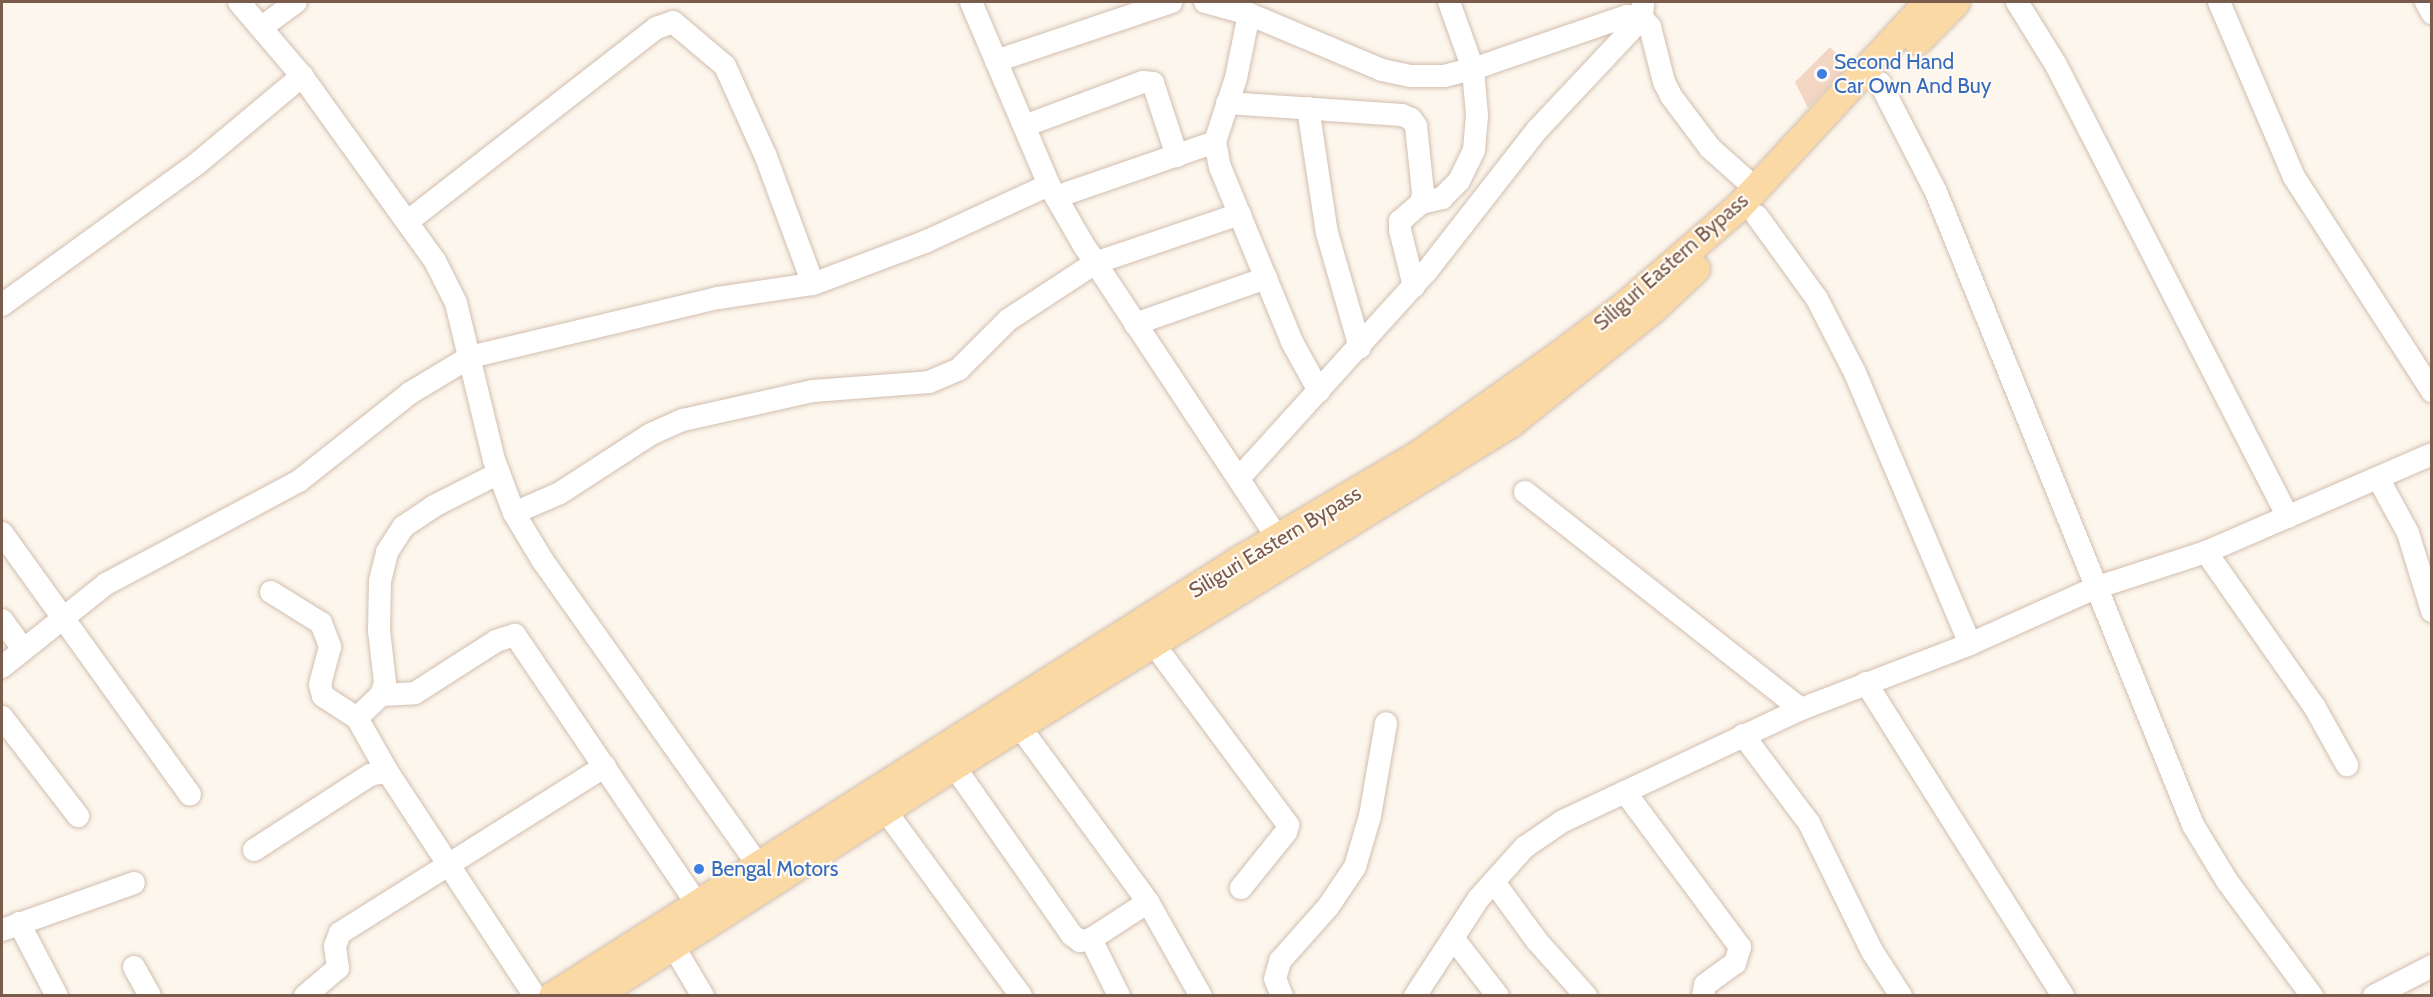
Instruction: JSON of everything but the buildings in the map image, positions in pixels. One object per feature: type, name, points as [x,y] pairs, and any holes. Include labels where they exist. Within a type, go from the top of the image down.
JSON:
[{"type":"main road","name":"Siliguri Eastern Bypass","points":[[1757,202],[1929,2]]},
{"type":"main road","name":"Siliguri Eastern Bypass","points":[[553,996],[668,936],[1285,549],[1420,467],[1650,312],[1757,202],[1880,83],[1956,2]]},
{"type":"main road","name":"Siliguri Eastern Bypass","points":[[595,996],[668,936],[697,904],[765,874],[885,810],[1153,643],[1285,549]]},
{"type":"street","points":[[239,2],[302,76],[435,261],[456,303],[497,467]]},
{"type":"street","points":[[262,27],[296,2]]},
{"type":"street","points":[[971,2],[1053,191],[1095,263],[1240,477],[1285,549]]},
{"type":"street","points":[[996,61],[1170,2]]},
{"type":"street","points":[[1205,2],[1249,14],[1382,70],[1444,76],[1473,69],[1642,10]]},
{"type":"street","points":[[1414,286],[1400,221],[1421,203],[1442,198],[1474,150],[1477,115],[1473,69],[1449,2]]},
{"type":"street","points":[[2017,2],[2056,65],[2288,517]]},
{"type":"street","points":[[2218,2],[2294,177],[2432,391]]},
{"type":"street","points":[[2426,2],[2432,13]]},
{"type":"street","points":[[1642,10],[1650,27],[1671,96],[1710,148],[1757,202],[1817,299],[1855,373],[1970,644]]},
{"type":"street","points":[[1240,477],[1414,286],[1537,130],[1642,10]]},
{"type":"street","points":[[1249,14],[1215,142],[1220,167],[1266,278],[1303,364],[1319,391]]},
{"type":"street","points":[[407,222],[656,28],[673,22],[725,66],[766,157],[813,284]]},
{"type":"street","points":[[4,298],[198,163],[302,76]]},
{"type":"street","points":[[1024,126],[1143,82],[1153,83],[1177,156]]},
{"type":"street","points":[[1880,83],[1936,192],[2193,825],[2227,881],[2312,996]]},
{"type":"street","points":[[1227,103],[1402,114],[1411,119],[1417,136],[1421,203]]},
{"type":"street","points":[[1308,108],[1327,233],[1360,347]]},
{"type":"street","points":[[2,667],[60,617],[106,584],[299,481],[410,393],[470,357],[718,298],[813,284],[1053,191],[1177,156],[1215,142]]},
{"type":"street","points":[[514,513],[560,493],[651,434],[683,420],[813,392],[929,382],[959,369],[1008,320],[1095,263],[1240,214]]},
{"type":"street","points":[[1136,324],[1266,278]]},
{"type":"street","points":[[483,411],[497,467],[514,513],[543,561],[765,874]]},
{"type":"street","points":[[1415,996],[1453,938],[1494,882],[1535,841],[1563,821],[1801,709],[1970,644],[2095,588],[2206,552],[2432,454]]},
{"type":"street","points":[[357,718],[381,695],[384,683],[379,630],[380,581],[387,552],[403,527],[497,467]]},
{"type":"street","points":[[2378,478],[2424,553],[2432,611]]},
{"type":"street","points":[[1525,492],[1801,709]]},
{"type":"street","points":[[2,533],[60,617],[190,795]]},
{"type":"street","points":[[2206,552],[2314,706],[2347,765]]},
{"type":"street","points":[[271,592],[321,623],[330,647],[320,685],[323,696],[357,718],[387,771],[450,862],[535,996]]},
{"type":"street","points":[[2,620],[23,649]]},
{"type":"street","points":[[381,695],[415,693],[496,641],[515,636],[605,765],[697,904]]},
{"type":"street","points":[[1153,643],[1288,825],[1286,832],[1241,888]]},
{"type":"street","points":[[1866,683],[2063,996]]},
{"type":"street","points":[[2,717],[78,816]]},
{"type":"street","points":[[1282,996],[1275,979],[1280,961],[1328,907],[1355,867],[1370,816],[1386,723]]},
{"type":"street","points":[[1020,727],[1148,902],[1175,945],[1201,996]]},
{"type":"street","points":[[1743,735],[1809,823],[1872,951],[1901,996]]},
{"type":"street","points":[[305,996],[338,968],[336,946],[340,933],[605,765]]},
{"type":"street","points":[[954,766],[1072,935],[1080,941],[1091,939],[1148,902]]},
{"type":"street","points":[[254,850],[370,775],[387,771]]},
{"type":"street","points":[[1625,792],[1740,947],[1735,963],[1705,985],[1702,996]]},
{"type":"street","points":[[885,810],[1021,996]]},
{"type":"street","points":[[1494,882],[1537,941],[1586,996]]},
{"type":"street","points":[[57,996],[10,926],[134,883]]},
{"type":"street","points":[[668,936],[703,996]]},
{"type":"street","points":[[1453,938],[1498,996]]},
{"type":"street","points":[[1091,939],[1119,996]]},
{"type":"street","points":[[2374,996],[2432,966]]},
{"type":"street","points":[[134,967],[150,996]]},
{"type":"place","name":"Second Hand Car Own And Buy","points":[[1822,74]]},
{"type":"place","name":"Bengal Motors","points":[[699,869]]}]
